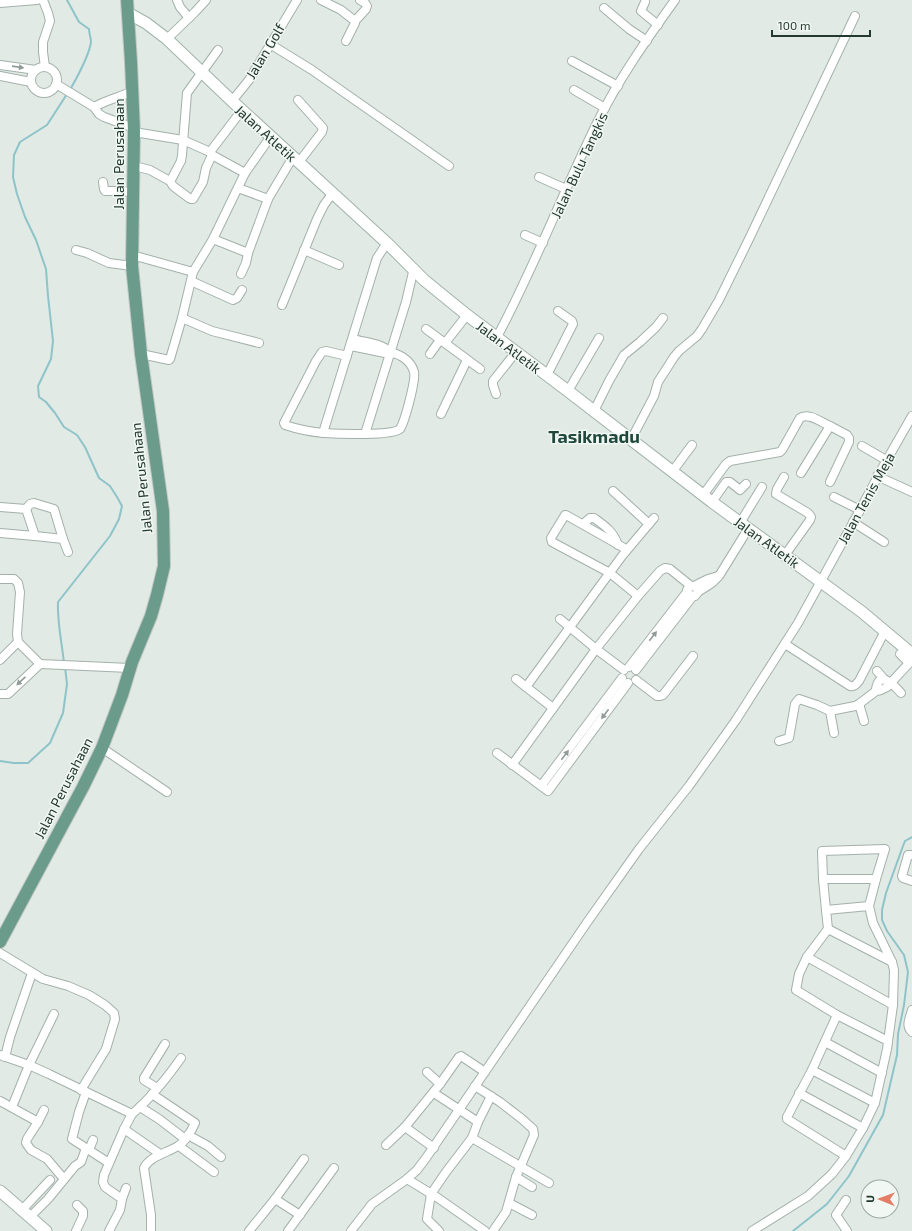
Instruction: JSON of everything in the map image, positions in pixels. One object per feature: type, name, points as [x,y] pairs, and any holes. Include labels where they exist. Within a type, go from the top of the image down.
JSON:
[{"type":"main road","name":"Jalan Perusahaan","points":[[0,942],[102,748],[155,602],[164,566],[163,511],[141,354],[132,260],[134,130],[127,0]]},
{"type":"street","points":[[0,3],[37,0]]},
{"type":"street","points":[[43,0],[50,20],[43,42],[45,67]]},
{"type":"street","points":[[177,0],[180,7],[189,18]]},
{"type":"street","points":[[167,39],[206,0]]},
{"type":"street","name":"Jalan Golf","points":[[232,101],[249,80],[297,0]]},
{"type":"street","points":[[321,0],[341,10],[355,21]]},
{"type":"street","points":[[346,41],[355,24],[355,21],[367,6],[360,0]]},
{"type":"street","name":"Jalan Bulu Tangkis","points":[[497,337],[511,312],[597,122],[618,86],[675,0]]},
{"type":"street","points":[[645,2],[641,11],[658,25]]},
{"type":"street","points":[[604,8],[629,29],[647,41]]},
{"type":"street","name":"Jalan Atletik","points":[[128,13],[146,23],[167,39],[332,194],[414,268],[424,280],[467,315],[672,472],[865,614],[885,631],[911,659]]},
{"type":"street","points":[[630,439],[654,396],[658,382],[674,357],[697,336],[707,321],[749,239],[855,16]]},
{"type":"street","points":[[270,44],[312,70],[449,166]]},
{"type":"street","points":[[170,181],[182,158],[187,93],[218,50]]},
{"type":"street","points":[[572,61],[618,86]]},
{"type":"street","points":[[0,65],[36,70]]},
{"type":"street","points":[[58,86],[44,93],[36,90],[31,82],[32,75],[36,70],[45,67],[53,71],[56,75],[58,86],[94,107],[99,114],[104,117],[134,130],[184,140],[211,153],[245,173]]},
{"type":"street","points":[[0,76],[31,82]]},
{"type":"street","points":[[574,90],[605,108]]},
{"type":"street","points":[[94,107],[133,91]]},
{"type":"street","points":[[241,274],[247,261],[248,253],[268,199],[296,159],[322,132],[323,128],[298,100]]},
{"type":"street","points":[[134,166],[150,170],[170,181],[173,186],[189,198],[193,199],[203,182],[211,153],[242,110]]},
{"type":"street","points":[[141,354],[170,359],[193,272],[213,239],[245,173],[271,136]]},
{"type":"street","points":[[539,177],[566,189]]},
{"type":"street","points":[[103,182],[105,191],[133,192]]},
{"type":"street","points":[[238,188],[268,199]]},
{"type":"street","points":[[282,306],[324,205],[332,194]]},
{"type":"street","points":[[525,235],[543,243]]},
{"type":"street","points":[[213,239],[248,253]]},
{"type":"street","points":[[323,433],[377,258],[387,243]]},
{"type":"street","points":[[76,250],[109,262],[132,260],[193,272]]},
{"type":"street","points":[[304,250],[339,266]]},
{"type":"street","points":[[365,434],[406,302],[414,268]]},
{"type":"street","points":[[191,281],[231,299],[237,298],[242,290]]},
{"type":"street","points":[[547,376],[573,324],[572,321],[558,311]]},
{"type":"street","points":[[430,354],[467,315]]},
{"type":"street","points":[[182,318],[212,331],[258,343]]},
{"type":"street","points":[[594,411],[624,355],[640,342],[663,318]]},
{"type":"street","points":[[426,329],[480,370]]},
{"type":"street","points":[[568,391],[599,338]]},
{"type":"street","points":[[347,356],[327,351],[322,352],[284,425],[323,433],[365,434],[397,432],[402,427],[413,383],[414,373],[412,367],[406,360],[379,345],[352,342]]},
{"type":"street","points":[[496,394],[493,381],[516,352]]},
{"type":"street","points":[[441,414],[467,360]]},
{"type":"street","points":[[703,494],[730,461],[780,452],[803,415],[808,415],[830,426],[847,435],[849,438],[849,442],[830,482]]},
{"type":"street","name":"Jalan Tenis Meja","points":[[351,1231],[375,1202],[417,1170],[434,1148],[475,1086],[639,849],[689,786],[736,720],[798,623],[886,460],[912,416]]},
{"type":"street","points":[[801,473],[830,426]]},
{"type":"street","points":[[672,472],[692,445]]},
{"type":"street","points":[[862,446],[886,460]]},
{"type":"street","points":[[878,476],[912,492]]},
{"type":"street","points":[[784,477],[777,489],[776,494],[808,513],[811,517],[785,555]]},
{"type":"street","points":[[712,502],[726,482],[730,482],[740,490],[746,484]]},
{"type":"street","points":[[497,753],[545,789],[629,674],[693,590],[708,587],[719,576],[762,487]]},
{"type":"street","points":[[526,687],[626,549],[652,521],[614,491]]},
{"type":"street","points":[[834,497],[860,510]]},
{"type":"street","points":[[26,510],[30,504],[34,503],[54,509],[68,552]]},
{"type":"street","points":[[0,507],[26,510]]},
{"type":"street","points":[[26,510],[35,536]]},
{"type":"street","points":[[626,549],[618,545],[615,536],[594,518],[590,518],[583,524],[568,515],[565,515],[551,537],[551,541],[610,573],[638,596]]},
{"type":"street","points":[[853,522],[884,542]]},
{"type":"street","points":[[0,533],[63,539]]},
{"type":"street","points":[[512,765],[596,649],[660,571],[665,568],[670,569],[693,590]]},
{"type":"street","points":[[0,579],[14,580],[18,583],[20,592],[17,634],[18,642],[40,664]]},
{"type":"street","points":[[560,619],[596,649],[658,696],[663,695],[693,656]]},
{"type":"street","points":[[785,644],[853,687],[859,681],[885,631]]},
{"type":"street","points":[[0,660],[18,642]]},
{"type":"street","points":[[779,741],[789,738],[795,704],[799,699],[830,711],[860,704],[876,691],[884,689],[887,681],[911,659],[900,654]]},
{"type":"street","points":[[0,694],[8,694],[40,664],[130,668]]},
{"type":"street","points":[[877,671],[901,693]]},
{"type":"street","points":[[516,679],[553,708]]},
{"type":"street","points":[[860,704],[864,721]]},
{"type":"street","points":[[830,711],[834,733]]},
{"type":"street","points":[[102,748],[167,792]]},
{"type":"street","points":[[752,1231],[808,1196],[832,1174],[846,1156],[863,1128],[875,1103],[888,1041],[893,1005],[894,970],[892,962],[873,923],[869,906],[885,851],[884,849],[822,850],[828,929],[807,957],[799,974],[796,990],[837,1015],[888,1041]]},
{"type":"street","points":[[912,855],[908,855],[902,876],[903,878],[912,882]]},
{"type":"street","points":[[823,879],[876,879]]},
{"type":"street","points":[[826,910],[869,906]]},
{"type":"street","points":[[828,929],[892,962]]},
{"type":"street","points":[[0,954],[43,979],[68,986],[89,995],[104,1004],[114,1013],[115,1019],[106,1049],[84,1091],[72,1139],[109,1163]]},
{"type":"street","points":[[807,957],[893,1005]]},
{"type":"street","points":[[32,973],[2,1056],[29,1065],[132,1114]]},
{"type":"street","points":[[912,1010],[908,1022],[909,1029],[912,1032]]},
{"type":"street","points":[[12,1107],[29,1065],[54,1014]]},
{"type":"street","points":[[837,1015],[812,1070],[787,1115],[787,1118],[846,1156]]},
{"type":"street","points":[[825,1042],[882,1073]]},
{"type":"street","points":[[151,1231],[151,1215],[144,1168],[146,1164],[160,1154],[179,1146],[195,1123],[154,1091],[144,1080],[164,1044]]},
{"type":"street","points":[[386,1145],[405,1127],[434,1093],[460,1056],[485,1072]]},
{"type":"street","points":[[122,1200],[104,1184],[104,1175],[132,1114],[166,1079],[181,1058]]},
{"type":"street","points":[[812,1070],[875,1103]]},
{"type":"street","points":[[427,1072],[440,1084]]},
{"type":"street","points":[[475,1086],[522,1119],[533,1129],[534,1135],[516,1177],[504,1217],[493,1231]]},
{"type":"street","points":[[434,1093],[478,1122]]},
{"type":"street","points":[[799,1093],[863,1128]]},
{"type":"street","points":[[439,1231],[427,1219],[432,1194],[446,1172],[472,1138],[491,1096]]},
{"type":"street","points":[[0,1101],[38,1122]]},
{"type":"street","points":[[140,1107],[186,1137],[208,1146],[221,1157]]},
{"type":"street","points":[[44,1110],[26,1143],[31,1150],[47,1159],[64,1179]]},
{"type":"street","points":[[405,1127],[434,1148]]},
{"type":"street","points":[[124,1129],[160,1154]]},
{"type":"street","points":[[472,1138],[549,1183]]},
{"type":"street","points":[[26,1214],[48,1199],[75,1166],[81,1162],[93,1140]]},
{"type":"street","points":[[179,1146],[214,1172]]},
{"type":"street","points":[[249,1231],[275,1199],[304,1159]]},
{"type":"street","points":[[288,1231],[334,1168]]},
{"type":"street","points":[[516,1177],[532,1186]]},
{"type":"street","points":[[407,1178],[485,1231]]},
{"type":"street","points":[[26,1214],[50,1180]]},
{"type":"street","points":[[110,1231],[120,1210],[126,1188]]},
{"type":"street","points":[[0,1190],[41,1229]]},
{"type":"street","points":[[275,1199],[300,1215]]},
{"type":"street","points":[[846,1200],[836,1216],[847,1231]]},
{"type":"street","points":[[509,1203],[532,1215]]},
{"type":"street","points":[[76,1231],[84,1216],[83,1210],[77,1206]]},
{"type":"waterway","points":[[67,0],[79,22],[89,29],[91,42],[85,60],[70,90]]},
{"type":"waterway","points":[[64,663],[59,625],[58,602],[110,536],[119,519],[122,506],[110,486],[99,478],[85,447],[77,435],[64,427],[46,402],[39,397],[38,386],[51,359],[53,341],[46,269],[17,194],[13,177],[14,155],[20,142],[47,125],[67,94]]},
{"type":"waterway","points":[[0,761],[28,763],[50,743],[63,713],[67,684],[65,667]]},
{"type":"waterway","points":[[793,1231],[827,1204],[849,1176],[883,1115],[897,1055],[898,1034],[904,1005],[908,972],[904,955],[887,931],[882,920],[882,910],[886,893],[905,841],[912,837]]},
{"type":"district","name":"Tasikmadu","points":[[594,436]]}]
